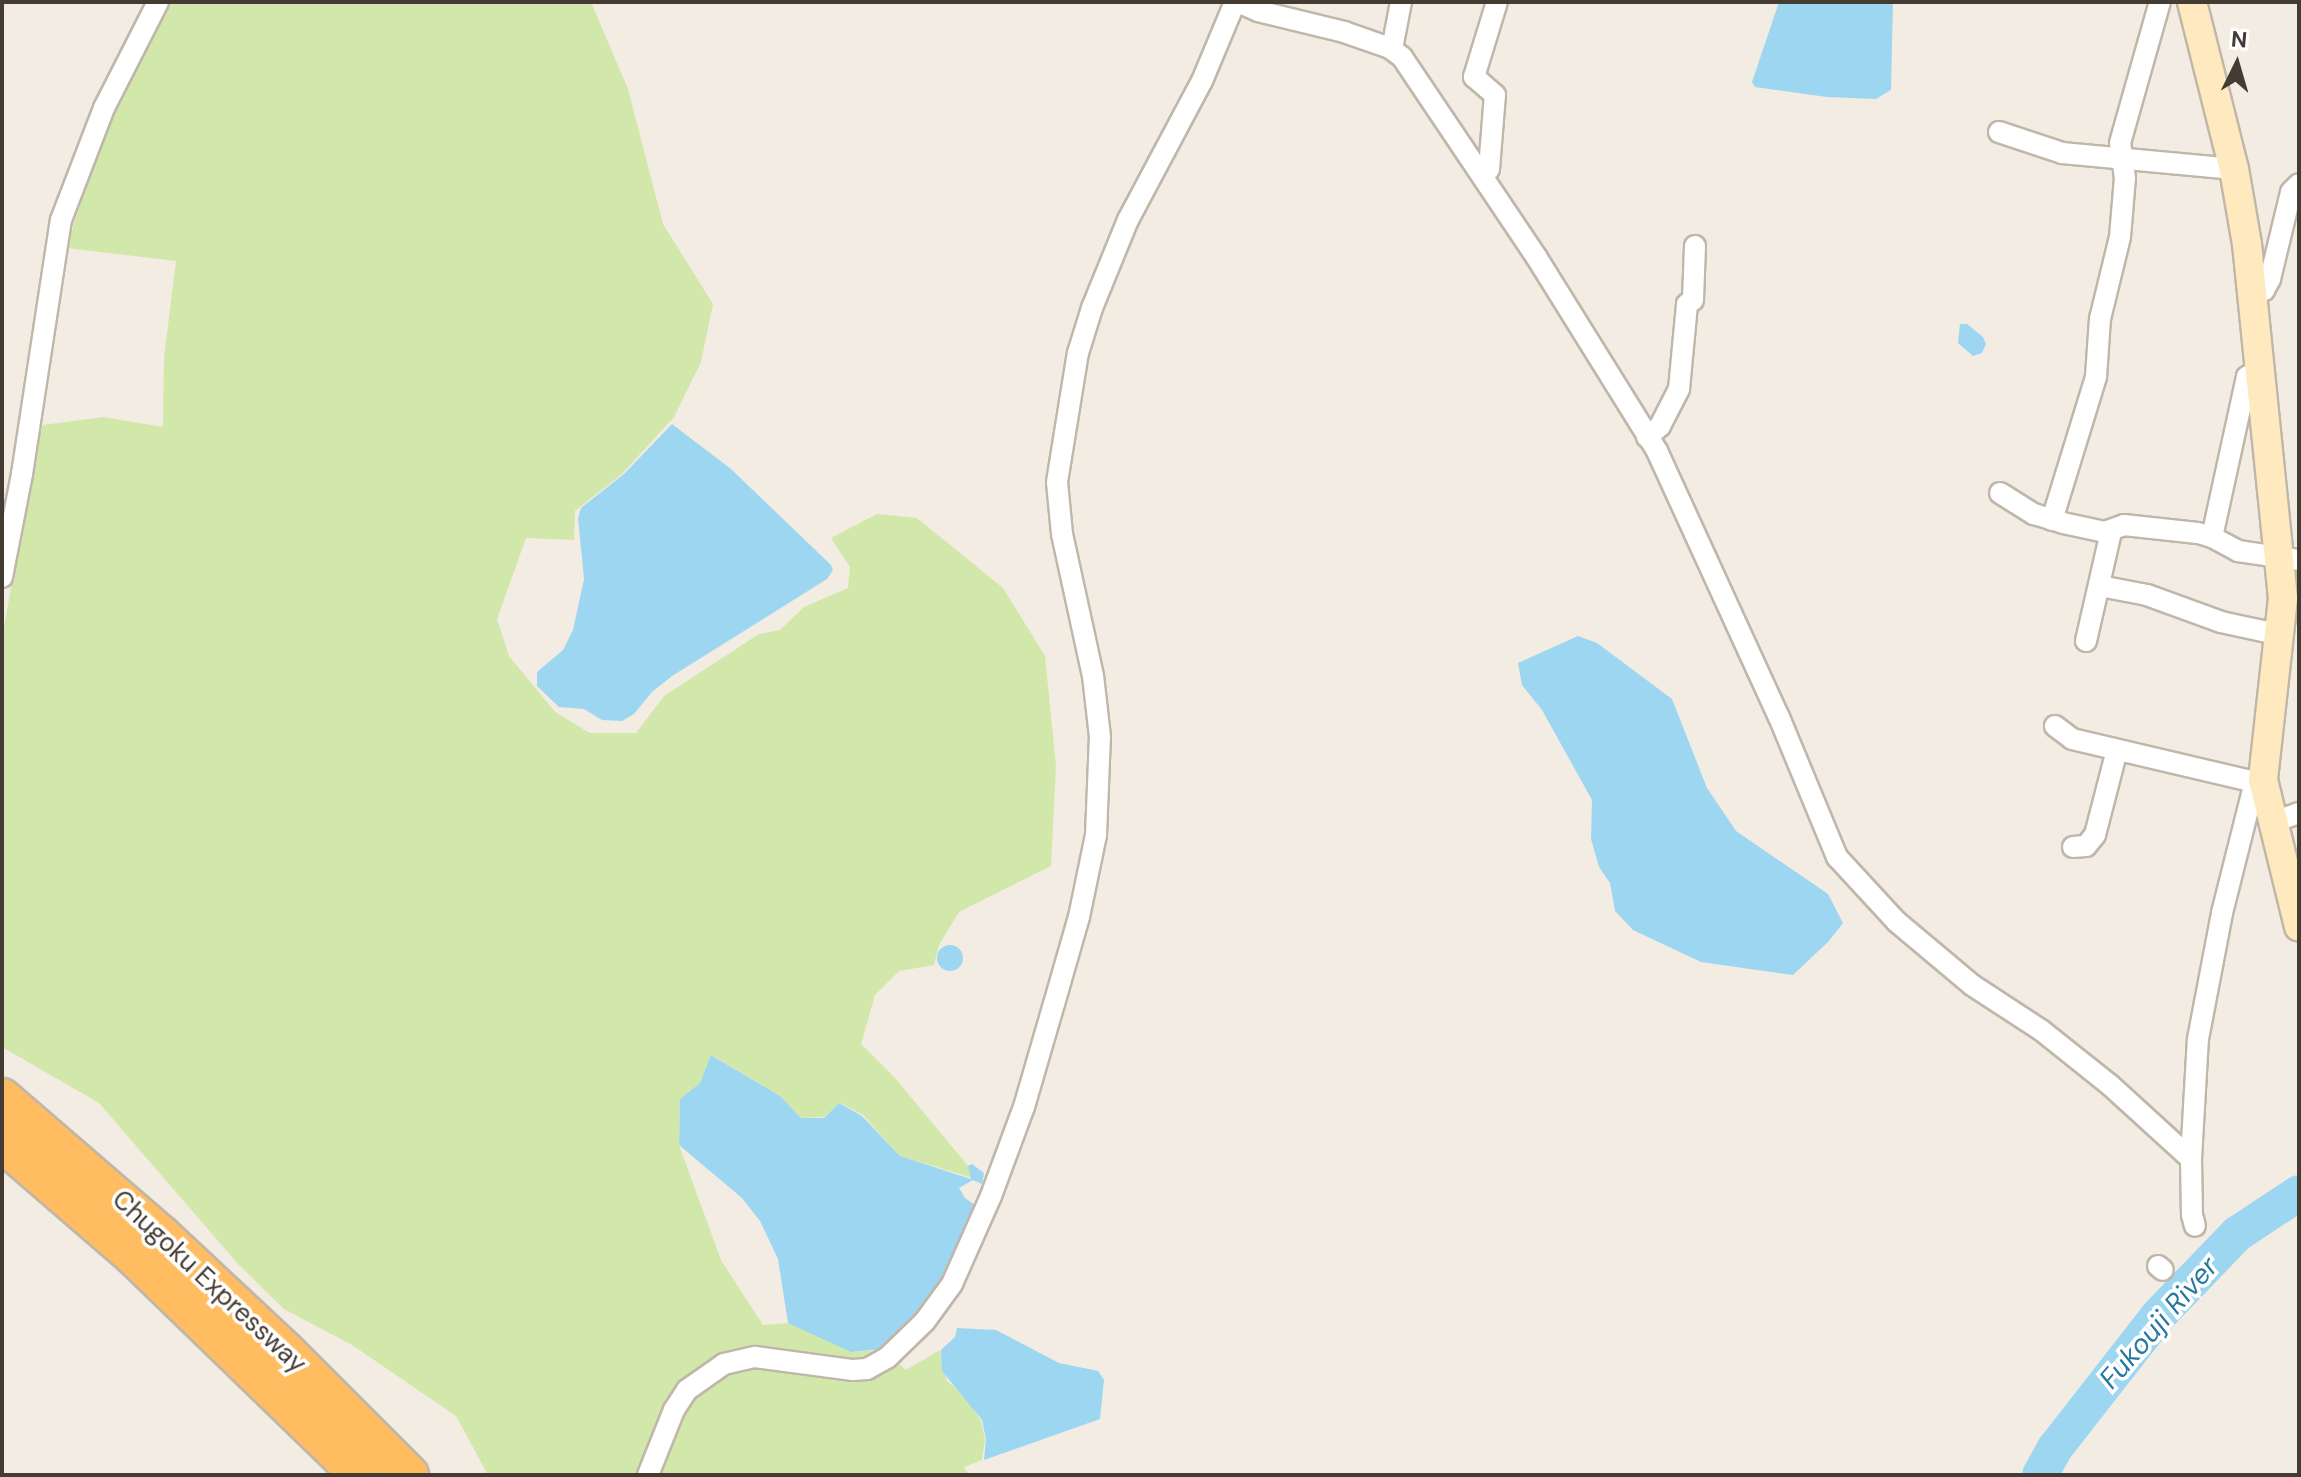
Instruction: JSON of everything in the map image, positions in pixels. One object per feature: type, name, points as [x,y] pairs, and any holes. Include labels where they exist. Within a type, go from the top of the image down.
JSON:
[{"type":"highway","name":"Chugoku Expressway","points":[[2,1098],[162,1236],[286,1352],[409,1475]]},
{"type":"highway","name":"Chugoku Expressway","points":[[2,1142],[134,1256],[360,1475]]},
{"type":"street","points":[[2,577],[22,474],[61,220],[100,118],[158,2]]},
{"type":"street","points":[[648,1475],[674,1410],[687,1390],[724,1364],[755,1357],[853,1370],[867,1369],[887,1358],[925,1321],[952,1284],[991,1196],[1024,1107],[1079,917],[1096,835],[1100,737],[1093,676],[1062,534],[1057,482],[1078,353],[1128,220],[1202,81],[1237,2],[1258,11],[1344,32],[1392,49],[1402,57],[1483,176],[1647,437],[1685,506],[1779,717],[1837,857],[1897,922],[1972,985],[2041,1030],[2099,1076],[2191,1159]]},
{"type":"street","points":[[1392,49],[1401,2]]},
{"type":"street","points":[[1483,176],[1489,169],[1495,95],[1474,77],[1497,2]]},
{"type":"street","points":[[2052,520],[2096,377],[2100,319],[2120,237],[2124,161],[2120,143],[2160,2]]},
{"type":"street","points":[[2192,2],[2234,169],[2289,558],[2259,781],[2222,913],[2198,1039],[2191,1159],[2195,1226]]},
{"type":"street","points":[[1999,132],[2062,153],[2234,169]]},
{"type":"street","points":[[2252,294],[2264,290],[2270,279],[2291,192],[2299,184]]},
{"type":"street","points":[[1647,437],[1660,426],[1679,389],[1687,304],[1693,300],[1695,246]]},
{"type":"street","points":[[2212,537],[2247,377],[2260,368]]},
{"type":"street","points":[[2000,493],[2034,514],[2052,520],[2111,532],[2124,525],[2212,537],[2238,551],[2289,558]]},
{"type":"street","points":[[2086,641],[2111,532]]},
{"type":"street","points":[[2100,586],[2147,595],[2221,622],[2281,635]]},
{"type":"street","points":[[2055,726],[2072,739],[2259,781],[2286,818],[2299,927]]},
{"type":"street","points":[[2073,847],[2086,846],[2095,835],[2117,750]]},
{"type":"green space","points":[[169,2],[591,2],[628,89],[663,224],[713,304],[701,362],[674,417],[622,474],[575,511],[574,540],[526,538],[497,619],[509,656],[555,712],[590,733],[636,733],[664,696],[759,634],[780,630],[804,607],[848,588],[850,567],[831,538],[877,514],[917,518],[1003,588],[1045,656],[1056,766],[1051,866],[959,912],[939,945],[934,965],[899,971],[875,995],[861,1044],[895,1078],[968,1166],[973,1178],[900,1156],[863,1115],[840,1103],[824,1117],[801,1118],[780,1096],[712,1055],[700,1083],[680,1099],[679,1145],[721,1260],[763,1325],[788,1323],[851,1352],[884,1350],[906,1370],[940,1350],[947,1381],[964,1395],[981,1421],[985,1439],[982,1460],[964,1467],[969,1475],[488,1475],[456,1416],[352,1345],[284,1309],[238,1264],[99,1103],[2,1047],[2,639],[34,454],[43,425],[103,417],[163,427],[164,357],[176,261],[66,248],[104,131]]},
{"type":"water","points":[[1779,2],[1893,2],[1891,90],[1876,99],[1827,97],[1755,87],[1752,82]]},
{"type":"water","points":[[1960,324],[1967,324],[1983,337],[1986,344],[1982,353],[1973,356],[1958,343]]},
{"type":"water","points":[[672,424],[731,469],[833,570],[827,579],[672,676],[652,692],[634,714],[622,721],[602,720],[584,709],[559,707],[537,686],[537,672],[563,650],[573,630],[584,579],[578,518],[581,508],[624,474]]},
{"type":"water","points":[[1578,636],[1597,643],[1672,699],[1707,788],[1736,831],[1828,894],[1843,923],[1793,975],[1701,962],[1633,930],[1615,911],[1610,883],[1599,867],[1591,839],[1592,800],[1542,710],[1522,685],[1518,663]]},
{"type":"water","points":[[950,945],[959,949],[963,958],[959,967],[950,971],[941,967],[937,958],[941,949]]},
{"type":"water","points":[[711,1055],[780,1096],[801,1118],[824,1118],[839,1103],[862,1116],[900,1156],[971,1179],[968,1166],[972,1164],[984,1173],[982,1184],[973,1180],[959,1188],[965,1198],[978,1207],[965,1253],[910,1330],[884,1349],[851,1352],[788,1323],[778,1259],[760,1221],[742,1198],[679,1145],[680,1099],[700,1083]]},
{"type":"water","points":[[957,1328],[996,1330],[1059,1363],[1098,1371],[1104,1380],[1100,1419],[984,1460],[986,1439],[982,1420],[942,1371],[941,1350],[955,1337]]},
{"type":"waterway","name":"Fukouji River","points":[[2040,1475],[2055,1448],[2158,1316],[2237,1234],[2299,1193]]}]
